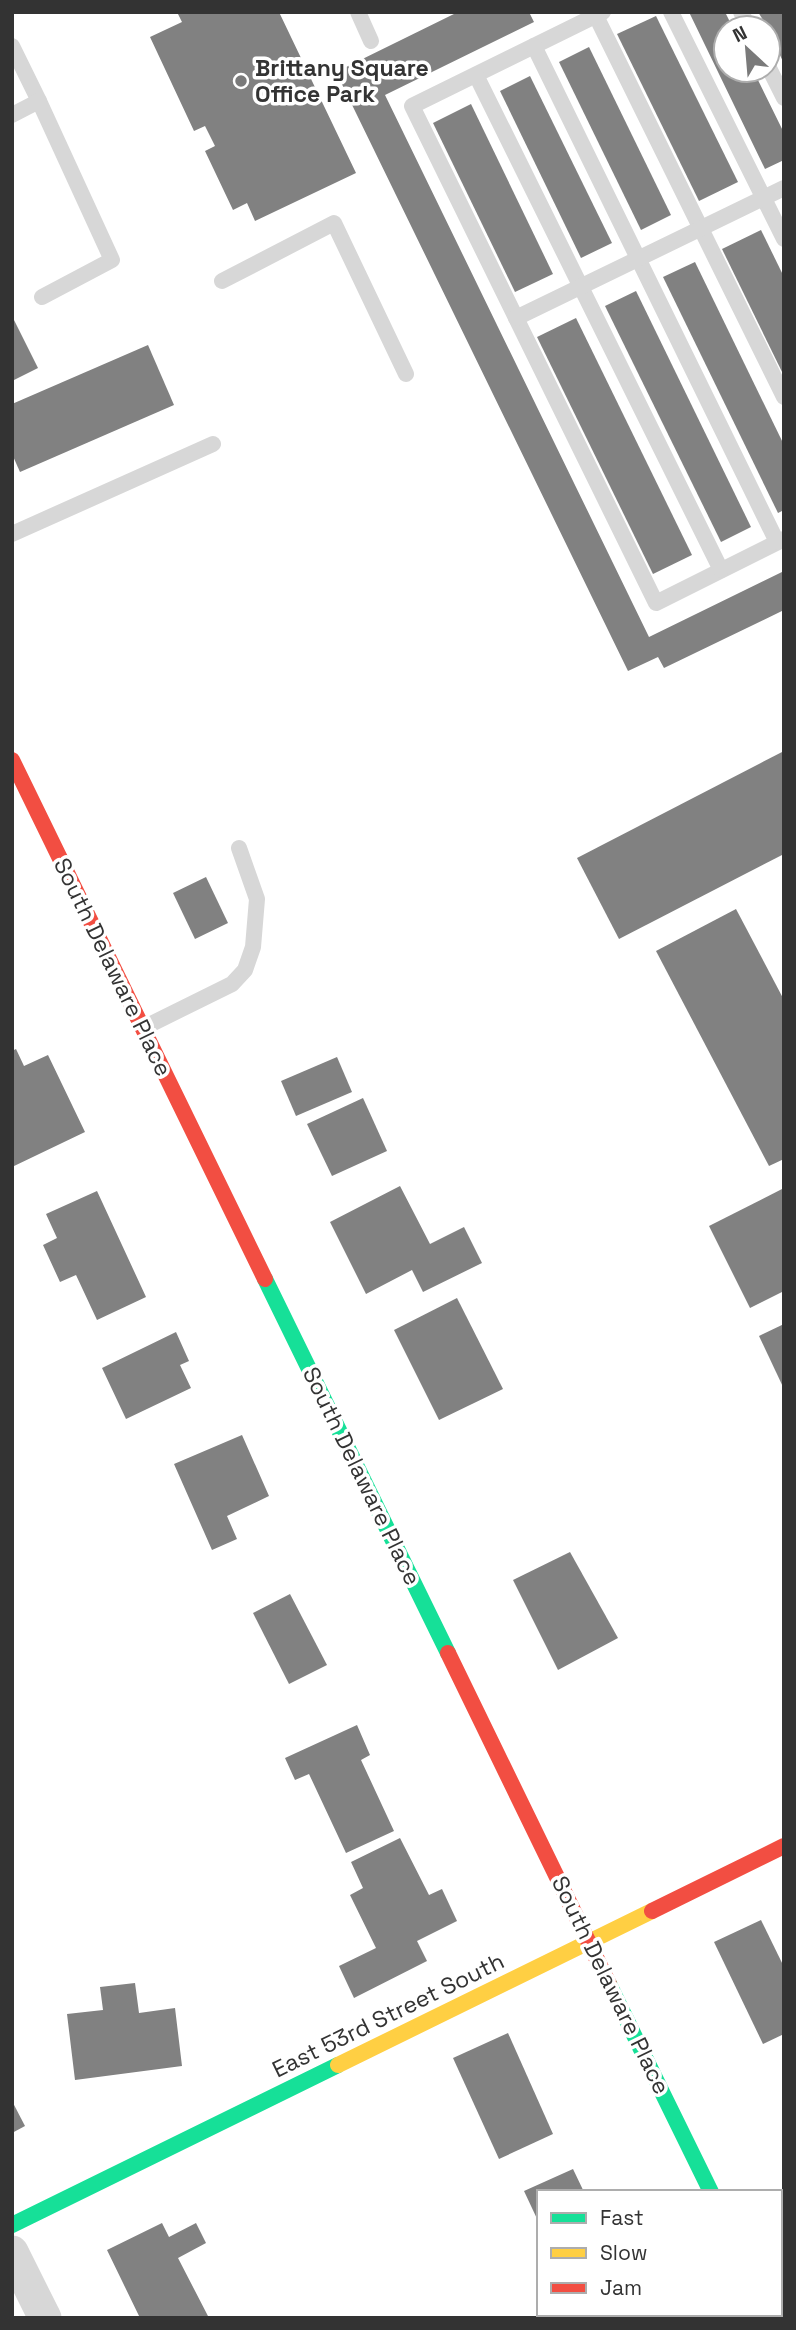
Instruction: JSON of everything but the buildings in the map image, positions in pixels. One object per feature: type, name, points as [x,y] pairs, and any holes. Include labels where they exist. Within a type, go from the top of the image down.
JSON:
[{"type":"street","name":"South Delaware Place","points":[[12,761],[710,2190]]},
{"type":"street","name":"East 53rd Street South","points":[[12,2225],[784,1846]]},
{"type":"street","points":[[12,2252],[45,2318]]},
{"type":"lane","points":[[358,12],[371,41]]},
{"type":"lane","points":[[671,12],[784,239]]},
{"type":"lane","points":[[534,46],[780,540],[656,603],[412,106],[599,14],[784,397]]},
{"type":"lane","points":[[12,46],[112,260],[42,297]]},
{"type":"lane","points":[[476,75],[721,570]]},
{"type":"lane","points":[[12,115],[39,102]]},
{"type":"lane","points":[[516,318],[784,188]]},
{"type":"lane","points":[[222,281],[334,223],[406,374]]},
{"type":"lane","points":[[12,534],[213,444]]},
{"type":"lane","points":[[142,1028],[232,984],[245,970],[253,947],[257,899],[239,848]]},
{"type":"traffic: fast","points":[[265,1279],[448,1653]]},
{"type":"traffic: fast","points":[[609,1984],[710,2190]]},
{"type":"traffic: fast","points":[[12,2225],[338,2065]]},
{"type":"traffic: slow","points":[[338,2065],[652,1911]]},
{"type":"traffic: jam","points":[[12,760],[265,1279]]},
{"type":"traffic: jam","points":[[448,1653],[609,1984]]},
{"type":"traffic: jam","points":[[652,1911],[784,1846]]},
{"type":"place","name":"Brittany Square Office Park","points":[[241,81]]}]
